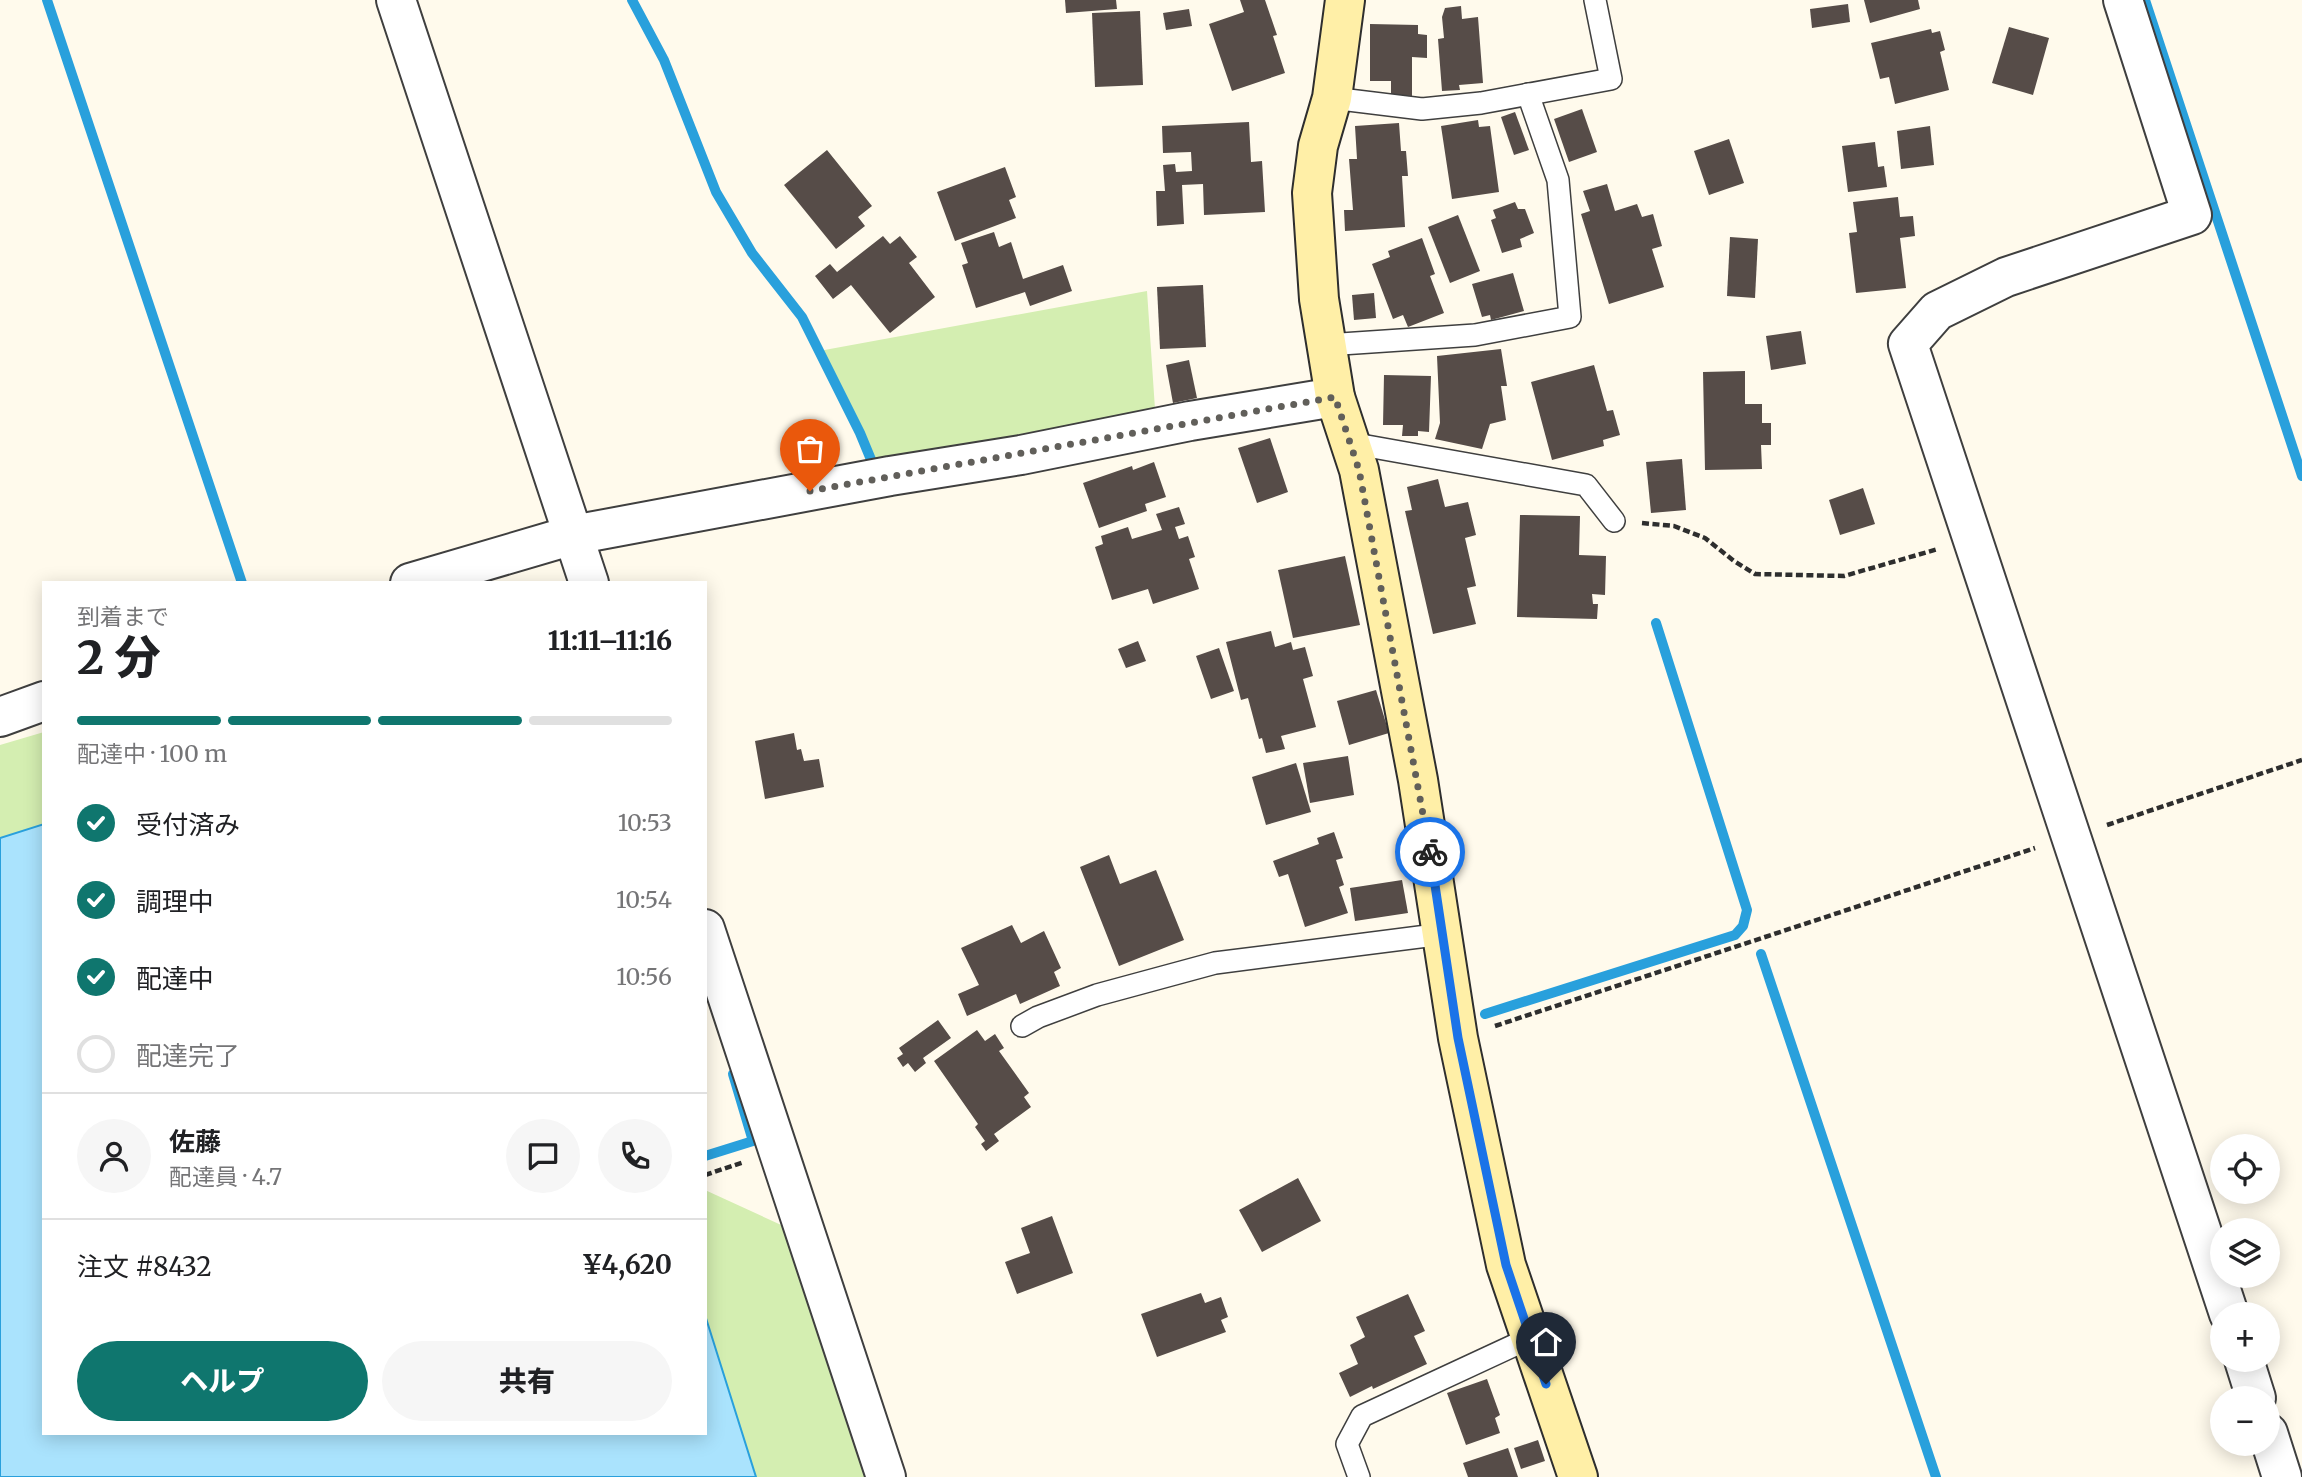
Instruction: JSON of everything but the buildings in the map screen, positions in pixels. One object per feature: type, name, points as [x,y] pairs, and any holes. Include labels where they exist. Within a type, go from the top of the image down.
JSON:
[{"type":"street","points":[[397,0],[588,581]]},
{"type":"street","points":[[1345,0],[1332,98],[1318,146],[1312,193],[1314,246],[1326,345],[1335,397],[1359,470],[1370,524],[1418,780],[1458,1038],[1506,1265],[1578,1477]]},
{"type":"street","points":[[2123,0],[2192,215],[2006,277],[1937,311],[1908,344],[2225,1302]]},
{"type":"street","points":[[417,581],[573,535],[890,476],[1021,455],[1190,421],[1335,397]]},
{"type":"street","points":[[0,717],[42,702]]},
{"type":"street","points":[[707,935],[886,1477]]},
{"type":"street","points":[[2276,1456],[2283,1477]]},
{"type":"lane","points":[[1332,98],[1422,109],[1611,79],[1595,0]]},
{"type":"lane","points":[[1326,345],[1475,335],[1570,317],[1558,180],[1528,94]]},
{"type":"lane","points":[[1350,443],[1586,485],[1614,521]]},
{"type":"lane","points":[[1022,1026],[1038,1017],[1097,995],[1215,963],[1443,934]]},
{"type":"lane","points":[[1359,1477],[1347,1444],[1362,1416],[1530,1338]]},
{"type":"path","points":[[1614,521],[1674,526],[1705,538],[1734,561],[1755,573],[1844,576],[1972,539]]},
{"type":"path","points":[[1458,1038],[2302,760]]},
{"type":"green space","points":[[1147,291],[1155,409],[872,462],[819,351]]},
{"type":"green space","points":[[42,733],[42,1435],[707,1435],[707,1191],[790,1229],[872,1477],[0,1477],[0,745]]},
{"type":"water","points":[[42,825],[42,1435],[707,1435],[707,1321],[756,1477],[0,1477],[0,838]]},
{"type":"waterway","points":[[47,0],[241,581]]},
{"type":"waterway","points":[[632,0],[664,60],[716,192],[752,253],[802,317],[872,462]]},
{"type":"waterway","points":[[2145,0],[2302,476]]},
{"type":"waterway","points":[[1485,1014],[1735,935],[1743,926],[1747,910],[1656,623]]},
{"type":"waterway","points":[[1761,954],[1936,1477]]},
{"type":"waterway","points":[[707,1155],[753,1141],[733,1074]]},
{"type":"way so far","points":[[810,491],[1335,397],[1359,470],[1430,852]]},
{"type":"route","points":[[1430,852],[1458,1038],[1506,1265],[1546,1384]]}]
